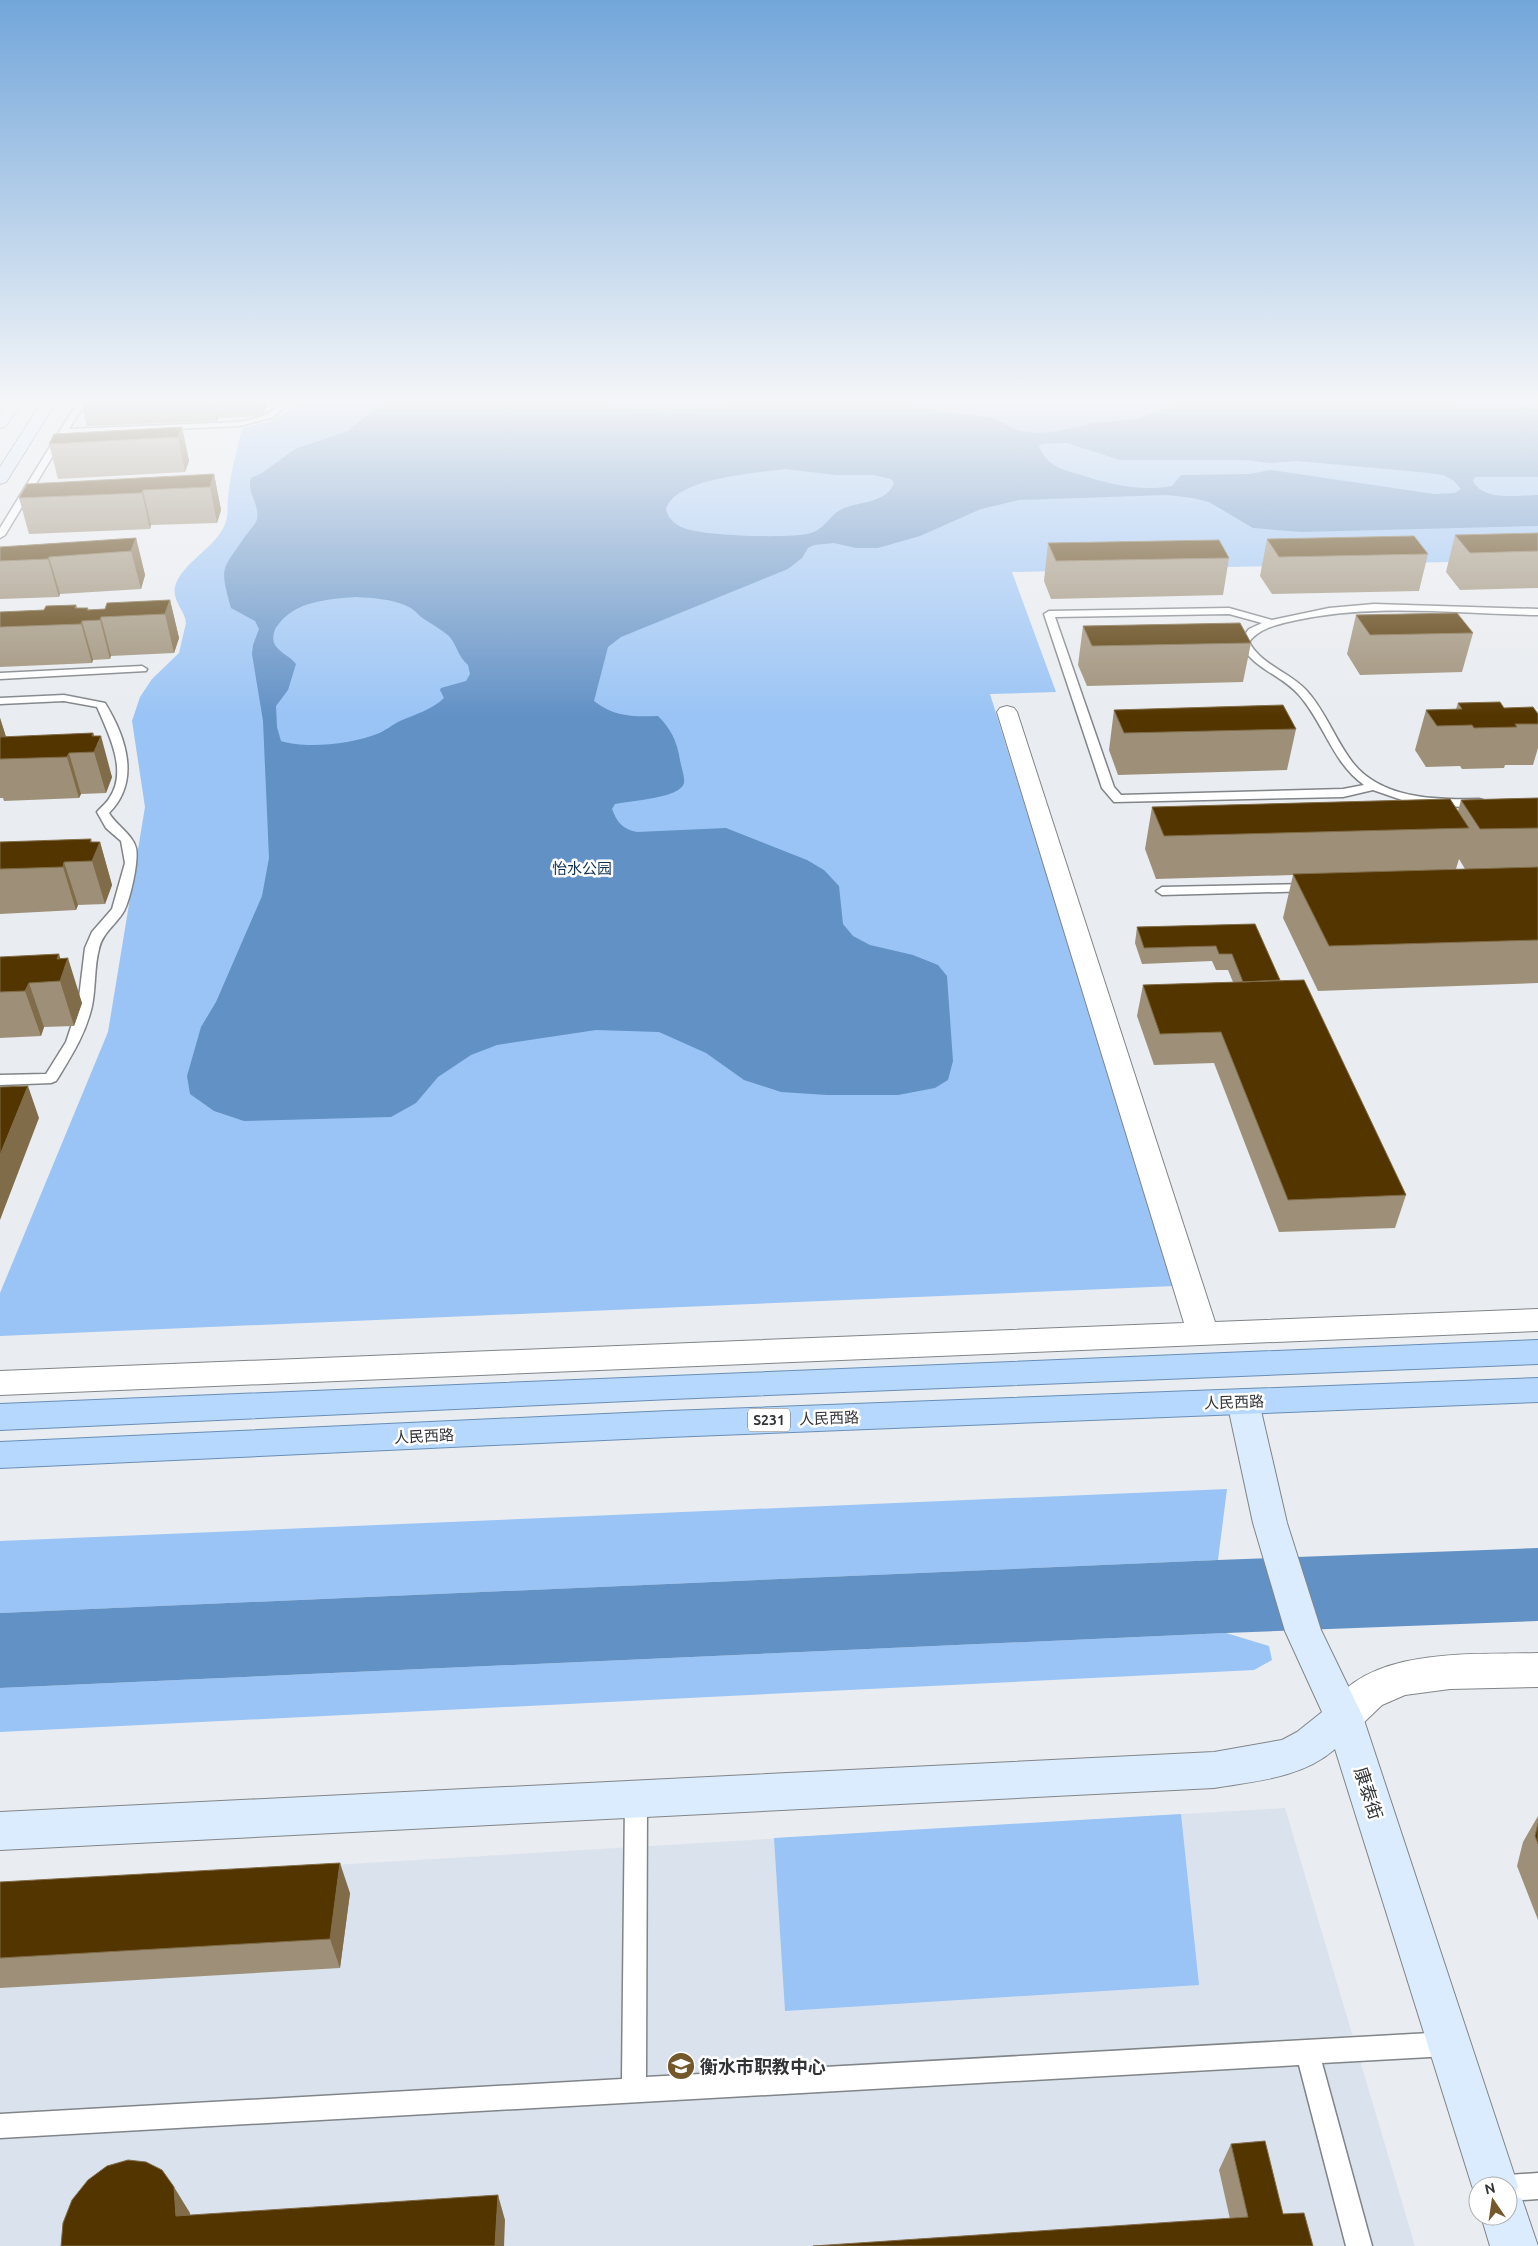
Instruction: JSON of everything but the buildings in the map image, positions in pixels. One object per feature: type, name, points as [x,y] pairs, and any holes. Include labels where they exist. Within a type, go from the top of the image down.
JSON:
[{"type":"main road","points":[[0,1416],[1538,1352]]},
{"type":"main road","name":"人民西路","points":[[0,1455],[668,1424],[1538,1390]]},
{"type":"street","points":[[1007,712],[1203,1334]]},
{"type":"street","points":[[0,1383],[1538,1320]]},
{"type":"street","name":"康泰街","points":[[1243,1402],[1270,1523],[1303,1631],[1344,1717],[1492,2176]]},
{"type":"street","points":[[0,1831],[1214,1770],[1286,1757],[1311,1745],[1368,1694],[1382,1686],[1413,1676],[1538,1670]]},
{"type":"street","points":[[1508,2226],[1514,2246]]},
{"type":"lane","points":[[0,535],[17,507]]},
{"type":"lane","points":[[1489,803],[1427,800],[1397,794],[1374,786],[1359,778],[1346,764],[1310,702],[1300,690],[1293,683],[1264,667],[1249,654],[1244,642],[1249,633],[1272,623],[1348,608],[1380,606],[1538,612]]},
{"type":"lane","points":[[1272,623],[1229,611],[1049,614],[1108,788],[1118,799],[1343,793],[1374,786]]},
{"type":"lane","points":[[0,676],[142,668]]},
{"type":"lane","points":[[0,701],[64,698],[101,705],[120,752],[123,775],[118,794],[103,812],[110,825],[127,840],[130,848],[131,863],[118,910],[99,932],[92,948],[85,1006],[74,1042],[51,1078],[0,1080]]},
{"type":"lane","points":[[1162,891],[1320,888]]},
{"type":"lane","points":[[634,2089],[636,1799]]},
{"type":"lane","points":[[0,2126],[1449,2044]]},
{"type":"lane","points":[[1308,2051],[1359,2246]]},
{"type":"lane","points":[[1518,2187],[1538,2186]]},
{"type":"shaded area","points":[[668,507],[666,510],[675,523],[694,531],[747,536],[785,536],[801,535],[816,531],[839,510],[848,507],[990,507],[981,509],[920,536],[878,548],[856,548],[834,543],[814,545],[808,548],[802,558],[788,569],[621,637],[608,647],[594,701],[609,710],[624,715],[658,716],[670,731],[679,753],[684,781],[681,788],[654,798],[615,804],[612,809],[616,818],[627,829],[637,832],[726,828],[807,860],[824,870],[839,886],[843,924],[853,936],[870,945],[913,955],[938,965],[947,976],[953,1061],[948,1080],[935,1088],[898,1095],[827,1095],[781,1092],[744,1080],[706,1053],[659,1032],[596,1030],[497,1045],[471,1055],[438,1077],[416,1103],[391,1117],[244,1121],[214,1111],[190,1094],[187,1076],[201,1027],[216,1002],[262,896],[269,858],[263,721],[252,654],[259,629],[255,621],[231,608],[224,575],[232,556],[257,519],[257,508]],"holes":[[[356,597],[383,599],[411,608],[422,618],[449,636],[468,665],[470,674],[466,681],[441,688],[440,690],[444,698],[434,706],[367,738],[342,743],[316,745],[281,741],[277,727],[276,706],[288,690],[296,664],[278,649],[274,643],[275,629],[285,617],[303,606],[324,600]]]},
{"type":"shaded area","points":[[1217,507],[1538,507],[1538,526],[1301,532],[1253,528]]},
{"type":"shaded area","points":[[1538,1548],[1538,1621],[1226,1633],[0,1688],[0,1613],[1218,1560]]},
{"type":"shaded area","name":"衡水市职教中心","points":[[1285,1808],[1415,2246],[0,2246],[0,1885]]},
{"type":"green space","name":"怡水公园","points":[[227,507],[1538,507],[1538,560],[1012,572],[1056,692],[990,694],[1175,1286],[0,1336],[0,1293],[108,1032],[145,807],[132,721],[140,697],[152,679],[179,653],[186,623],[175,597],[175,587],[179,578],[184,570],[221,533]]},
{"type":"green space","points":[[1227,1489],[1218,1560],[0,1613],[0,1541]]},
{"type":"green space","points":[[1226,1633],[1269,1646],[1272,1660],[1254,1670],[0,1732],[0,1688]]},
{"type":"green space","points":[[1181,1814],[1199,1985],[785,2011],[774,1838]]},
{"type":"place","name":"衡水市职教中心","points":[[681,2066]]}]
